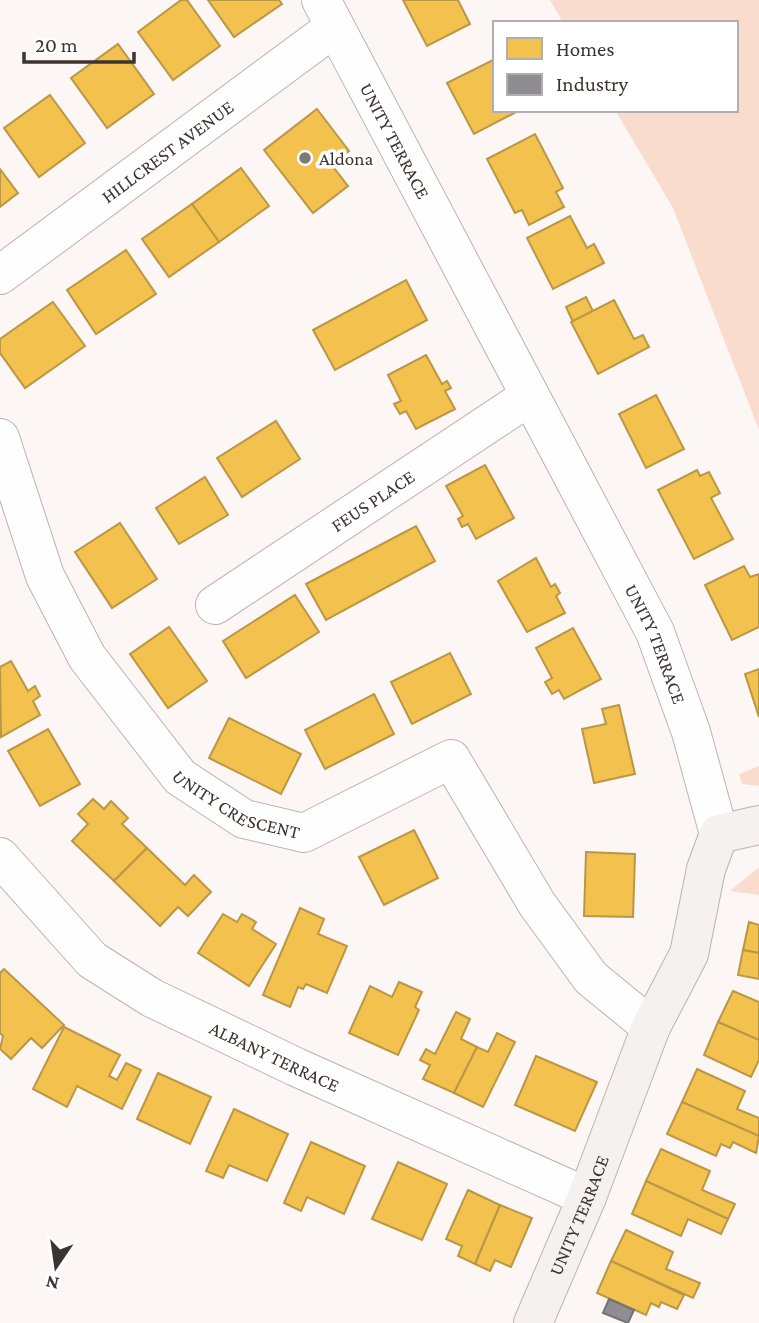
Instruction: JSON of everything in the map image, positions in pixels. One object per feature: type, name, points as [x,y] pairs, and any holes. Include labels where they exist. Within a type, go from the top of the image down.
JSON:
[{"type":"street","name":"HILLCREST AVENUE","points":[[0,275],[328,14]]},
{"type":"street","name":"UNITY TERRACE","points":[[328,14],[655,632],[691,732],[719,834],[706,869],[689,954],[651,1027],[587,1197],[533,1323]]},
{"type":"street","name":"FEUS PLACE","points":[[215,605],[530,396]]},
{"type":"street","name":"UNITY CRESCENT","points":[[0,438],[45,576],[87,657],[180,777],[244,819],[304,834],[451,759],[537,904],[591,978],[651,1027]]},
{"type":"street","points":[[719,834],[759,825]]},
{"type":"street","name":"ALBANY TERRACE","points":[[0,858],[92,960],[152,998],[296,1068],[587,1197]]},
{"type":"shaded area","points":[[550,0],[759,0],[759,430],[673,208],[616,112],[738,112],[738,21],[562,21]]},
{"type":"shaded area","points":[[759,766],[759,786],[742,784],[739,774]]},
{"type":"shaded area","points":[[759,867],[759,895],[730,891]]},
{"type":"building: Homes","points":[[181,0],[187,0],[220,46],[173,80],[138,32]]},
{"type":"building: Homes","points":[[208,0],[279,0],[282,4],[234,37]]},
{"type":"building: Homes","points":[[403,0],[458,0],[470,24],[427,46]]},
{"type":"building: Homes","points":[[118,44],[154,94],[107,128],[71,78]]},
{"type":"building: Homes","points":[[493,60],[493,112],[516,112],[474,134],[447,83]]},
{"type":"building: Homes","points":[[50,95],[85,143],[39,177],[4,128]]},
{"type":"building: Homes","name":"Aldona","points":[[317,109],[349,151],[331,164],[348,186],[313,213],[264,150]]},
{"type":"building: Homes","points":[[535,134],[563,188],[556,192],[564,207],[529,225],[522,210],[515,213],[487,159]]},
{"type":"building: Homes","points":[[241,168],[269,206],[219,242],[192,204]]},
{"type":"building: Homes","points":[[0,169],[18,193],[0,207]]},
{"type":"building: Homes","points":[[192,204],[219,242],[169,277],[142,239]]},
{"type":"building: Homes","points":[[570,216],[587,248],[594,244],[604,263],[553,289],[527,238]]},
{"type":"building: Homes","points":[[126,250],[156,294],[96,334],[67,290]]},
{"type":"building: Homes","points":[[406,280],[427,320],[335,370],[313,330]]},
{"type":"building: Homes","points":[[586,297],[593,311],[573,322],[566,307]]},
{"type":"building: Homes","points":[[614,300],[634,339],[643,335],[649,347],[598,374],[571,322]]},
{"type":"building: Homes","points":[[53,302],[85,346],[25,388],[0,353],[0,339]]},
{"type":"building: Homes","points":[[426,355],[442,384],[447,381],[451,388],[445,391],[455,409],[416,429],[406,411],[400,414],[394,404],[401,401],[388,375]]},
{"type":"building: Homes","points":[[656,395],[684,449],[646,468],[619,414]]},
{"type":"building: Homes","points":[[276,421],[300,459],[242,497],[217,458]]},
{"type":"building: Homes","points":[[485,465],[514,518],[476,539],[468,524],[462,527],[458,519],[463,516],[446,486]]},
{"type":"building: Homes","points":[[697,470],[700,476],[709,472],[720,493],[711,498],[733,539],[694,559],[658,490]]},
{"type":"building: Homes","points":[[205,477],[228,515],[179,544],[156,508]]},
{"type":"building: Homes","points":[[120,523],[157,579],[112,608],[75,552]]},
{"type":"building: Homes","points":[[416,526],[435,561],[326,620],[306,584]]},
{"type":"building: Homes","points":[[536,558],[551,587],[555,584],[560,593],[556,596],[565,613],[527,632],[498,581]]},
{"type":"building: Homes","points":[[744,566],[750,577],[759,574],[759,627],[732,640],[705,585]]},
{"type":"building: Homes","points":[[295,595],[319,632],[246,678],[223,641]]},
{"type":"building: Homes","points":[[169,627],[207,681],[168,708],[130,654]]},
{"type":"building: Homes","points":[[573,628],[601,679],[564,699],[559,690],[552,694],[545,682],[552,678],[536,648]]},
{"type":"building: Homes","points":[[450,653],[471,694],[412,724],[391,682]]},
{"type":"building: Homes","points":[[11,661],[28,691],[35,686],[40,696],[33,701],[40,715],[1,737],[0,667]]},
{"type":"building: Homes","points":[[759,669],[759,717],[745,674]]},
{"type":"building: Homes","points":[[374,694],[394,734],[325,769],[305,730]]},
{"type":"building: Homes","points":[[619,705],[635,774],[594,783],[582,729],[606,724],[602,709]]},
{"type":"building: Homes","points":[[229,718],[301,754],[281,794],[209,758]]},
{"type":"building: Homes","points":[[48,729],[80,784],[40,806],[8,751]]},
{"type":"building: Homes","points":[[93,799],[104,809],[111,801],[128,818],[122,824],[147,848],[114,881],[72,841],[88,824],[78,814]]},
{"type":"building: Homes","points":[[414,830],[438,878],[384,905],[359,857]]},
{"type":"building: Homes","points":[[147,848],[185,885],[194,875],[211,892],[188,916],[178,907],[160,926],[114,881]]},
{"type":"building: Homes","points":[[586,852],[635,854],[633,917],[584,916]]},
{"type":"building: Homes","points":[[300,908],[324,919],[318,934],[347,946],[327,993],[306,984],[303,989],[298,987],[290,1007],[263,995]]},
{"type":"building: Homes","points":[[223,914],[237,922],[242,914],[256,922],[252,929],[276,944],[249,986],[198,953]]},
{"type":"building: Homes","points":[[749,922],[759,925],[759,953],[743,950]]},
{"type":"building: Homes","points":[[743,950],[759,953],[759,979],[738,975]]},
{"type":"building: Homes","points":[[4,969],[64,1025],[42,1048],[31,1038],[11,1059],[0,1049],[3,1036],[0,1033],[0,973]]},
{"type":"building: Homes","points":[[399,982],[422,992],[415,1007],[419,1010],[398,1055],[349,1033],[370,986],[392,997]]},
{"type":"building: Homes","points":[[733,991],[759,1002],[759,1040],[718,1022]]},
{"type":"building: Homes","points":[[456,1012],[470,1019],[461,1039],[477,1047],[454,1093],[423,1079],[430,1065],[420,1060],[426,1049],[435,1054]]},
{"type":"building: Homes","points":[[718,1022],[759,1040],[759,1060],[751,1077],[704,1055]]},
{"type":"building: Homes","points":[[64,1027],[120,1055],[109,1076],[117,1080],[126,1063],[141,1070],[122,1109],[77,1086],[67,1107],[33,1089]]},
{"type":"building: Homes","points":[[497,1033],[515,1042],[483,1107],[454,1093],[477,1047],[488,1052]]},
{"type":"building: Homes","points":[[536,1056],[597,1082],[575,1131],[515,1105]]},
{"type":"building: Homes","points":[[697,1069],[745,1091],[737,1109],[759,1118],[759,1136],[682,1102]]},
{"type":"building: Homes","points":[[158,1073],[211,1097],[190,1144],[137,1119]]},
{"type":"building: Homes","points":[[682,1102],[759,1136],[756,1153],[733,1142],[730,1148],[721,1144],[716,1156],[667,1134]]},
{"type":"building: Homes","points":[[234,1109],[288,1134],[267,1181],[229,1165],[223,1178],[206,1171]]},
{"type":"building: Homes","points":[[311,1142],[365,1166],[344,1214],[307,1197],[301,1211],[284,1203]]},
{"type":"building: Homes","points":[[661,1149],[710,1171],[702,1190],[735,1204],[728,1219],[646,1181]]},
{"type":"building: Homes","points":[[398,1162],[447,1184],[422,1240],[372,1219]]},
{"type":"building: Homes","points":[[646,1181],[728,1219],[721,1234],[688,1219],[681,1236],[632,1214]]},
{"type":"building: Homes","points":[[468,1190],[500,1205],[475,1264],[458,1256],[462,1246],[446,1239]]},
{"type":"building: Homes","points":[[500,1205],[532,1218],[511,1267],[495,1260],[490,1271],[475,1264]]},
{"type":"building: Homes","points":[[626,1230],[673,1252],[666,1269],[700,1283],[693,1298],[611,1261]]},
{"type":"building: Homes","points":[[611,1261],[684,1295],[677,1309],[661,1302],[659,1307],[651,1303],[646,1315],[597,1293]]},
{"type":"building: Industry","points":[[609,1299],[634,1310],[628,1323],[603,1313]]},
{"type":"place","name":"Aldona","points":[[305,158]]}]
